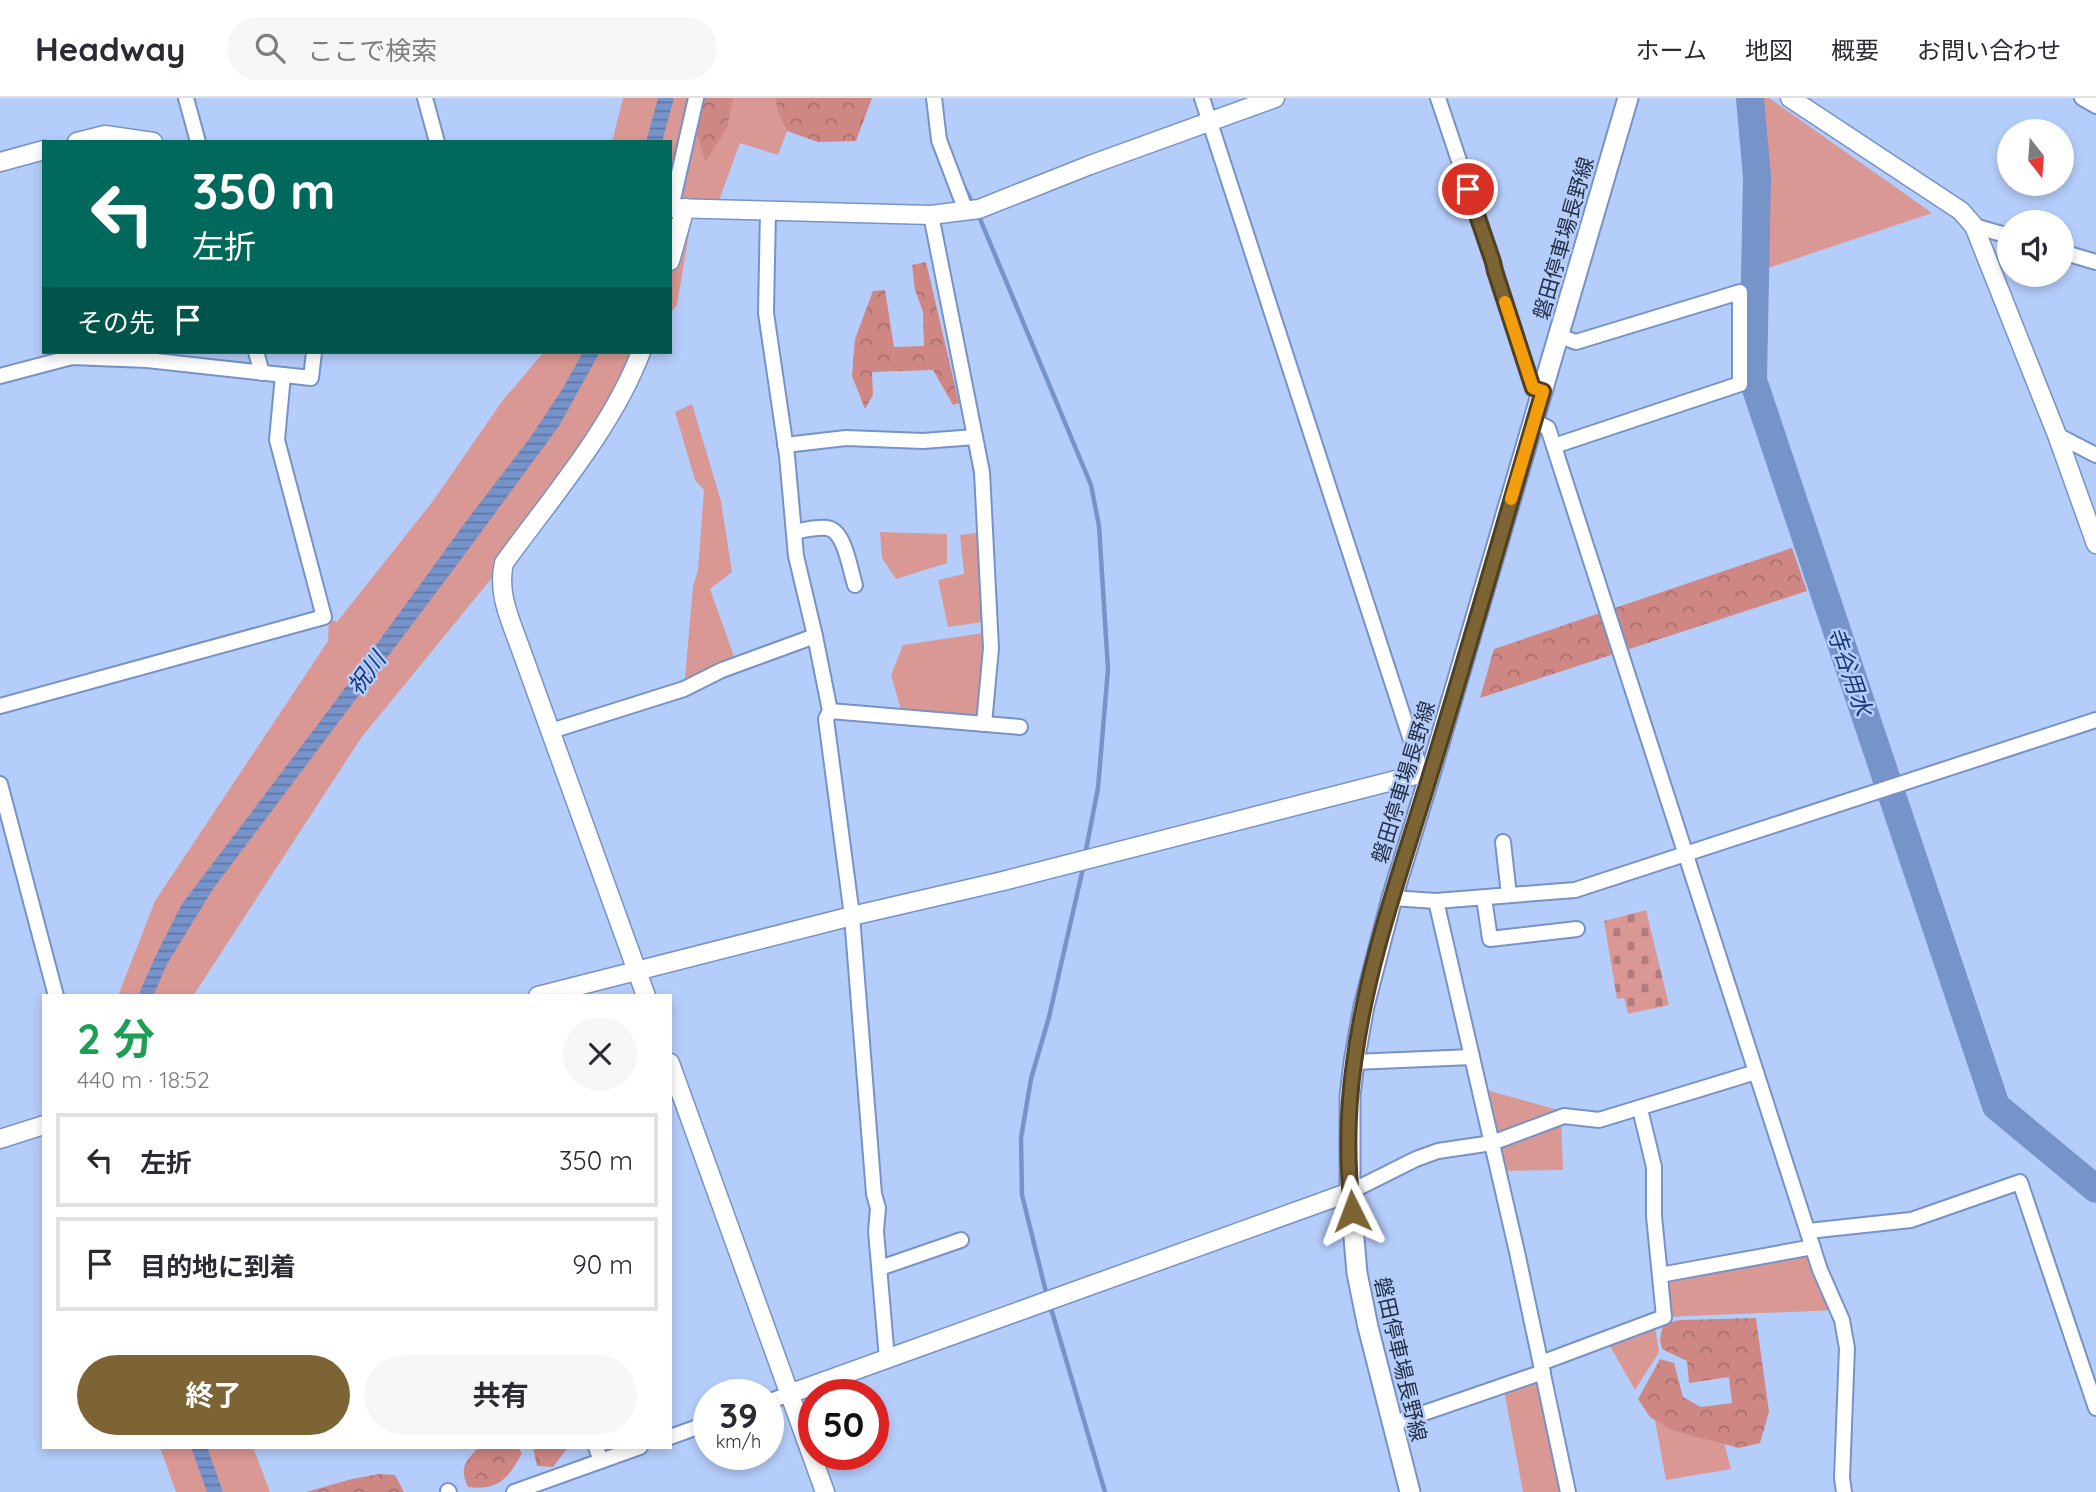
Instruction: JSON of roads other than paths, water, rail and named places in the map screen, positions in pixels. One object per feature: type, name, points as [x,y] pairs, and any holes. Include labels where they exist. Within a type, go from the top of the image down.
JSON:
[{"type":"main road","name":"磐田停車場長野線","points":[[1410,1492],[1360,1286],[1350,1192],[1350,1096],[1354,1062],[1364,1006],[1427,773],[1543,391],[1628,98]]},
{"type":"street","points":[[187,98],[198,140]]},
{"type":"street","points":[[425,98],[436,140]]},
{"type":"street","points":[[672,240],[675,208],[696,98]]},
{"type":"street","points":[[934,98],[939,140],[966,211]]},
{"type":"street","points":[[546,994],[1427,773],[1202,98]]},
{"type":"street","points":[[675,208],[931,215],[979,209],[1090,164],[1275,98]]},
{"type":"street","points":[[1438,98],[1533,388],[1543,391]]},
{"type":"street","points":[[1790,98],[1961,211],[1974,226],[2057,435],[2096,544]]},
{"type":"street","points":[[2082,98],[2096,106]]},
{"type":"street","points":[[84,140],[105,135],[139,140]]},
{"type":"street","points":[[0,162],[42,151]]},
{"type":"street","points":[[768,210],[766,313],[785,444],[796,556],[830,711],[826,719],[852,916],[887,1359]]},
{"type":"street","points":[[931,215],[983,488],[990,648],[984,724]]},
{"type":"street","points":[[1974,226],[1997,233]]},
{"type":"street","points":[[2074,256],[2096,262]]},
{"type":"street","points":[[1554,446],[1740,384],[1740,292],[1576,342],[1559,336]]},
{"type":"street","points":[[257,354],[262,373]]},
{"type":"street","points":[[0,376],[72,357],[147,360],[311,378],[314,354]]},
{"type":"street","points":[[640,354],[599,432],[504,563],[501,575],[503,598],[645,994]]},
{"type":"street","points":[[0,706],[324,617],[277,440],[283,375]]},
{"type":"street","points":[[1534,421],[1548,428],[1820,1270],[1842,1320],[1847,1348],[1842,1478],[1844,1492]]},
{"type":"street","points":[[2057,435],[2096,456]]},
{"type":"street","points":[[785,444],[846,438],[923,441],[975,437]]},
{"type":"street","points":[[793,532],[825,528],[834,530],[842,540],[855,585]]},
{"type":"street","points":[[551,731],[684,689],[722,670],[815,636]]},
{"type":"street","points":[[830,711],[1020,727]]},
{"type":"street","points":[[1392,898],[1436,901],[1575,890],[2096,720]]},
{"type":"street","points":[[0,784],[55,994]]},
{"type":"street","points":[[1503,842],[1509,895]]},
{"type":"street","points":[[1483,898],[1490,939],[1577,929]]},
{"type":"street","points":[[1436,901],[1568,1492]]},
{"type":"street","points":[[1354,1062],[1472,1057]]},
{"type":"street","points":[[672,1069],[825,1492]]},
{"type":"street","points":[[784,1396],[1350,1192],[1438,1151],[1492,1143],[1564,1116],[1599,1120],[1756,1072]]},
{"type":"street","points":[[1392,1424],[1664,1317],[1654,1216],[1654,1167],[1640,1109]]},
{"type":"street","points":[[0,1139],[42,1126]]},
{"type":"street","points":[[1808,1231],[1911,1220],[2020,1182],[2096,1408]]},
{"type":"street","points":[[880,1268],[961,1240]]},
{"type":"street","points":[[1660,1275],[1813,1247]]},
{"type":"street","points":[[672,1436],[693,1429]]},
{"type":"street","points":[[514,1492],[598,1454],[628,1449]]},
{"type":"water","points":[[658,98],[674,98],[663,140],[647,140]]},
{"type":"water","name":"祝川","points":[[582,354],[599,354],[559,426],[213,889],[167,964],[154,994],[139,994],[182,904],[530,438]]},
{"type":"water","points":[[192,1449],[208,1449],[223,1492],[207,1492]]},
{"type":"waterway","name":"寺谷用水","points":[[1750,98],[1757,177],[1753,380],[1996,1106],[2096,1189]]},
{"type":"waterway","points":[[962,183],[974,206]]},
{"type":"waterway","points":[[978,214],[1091,485],[1099,526],[1108,669],[1098,788],[1085,855]]},
{"type":"waterway","points":[[1047,1296],[1022,1195],[1021,1138],[1031,1079],[1049,1017],[1084,864]]},
{"type":"waterway","points":[[1050,1305],[1105,1492]]}]
